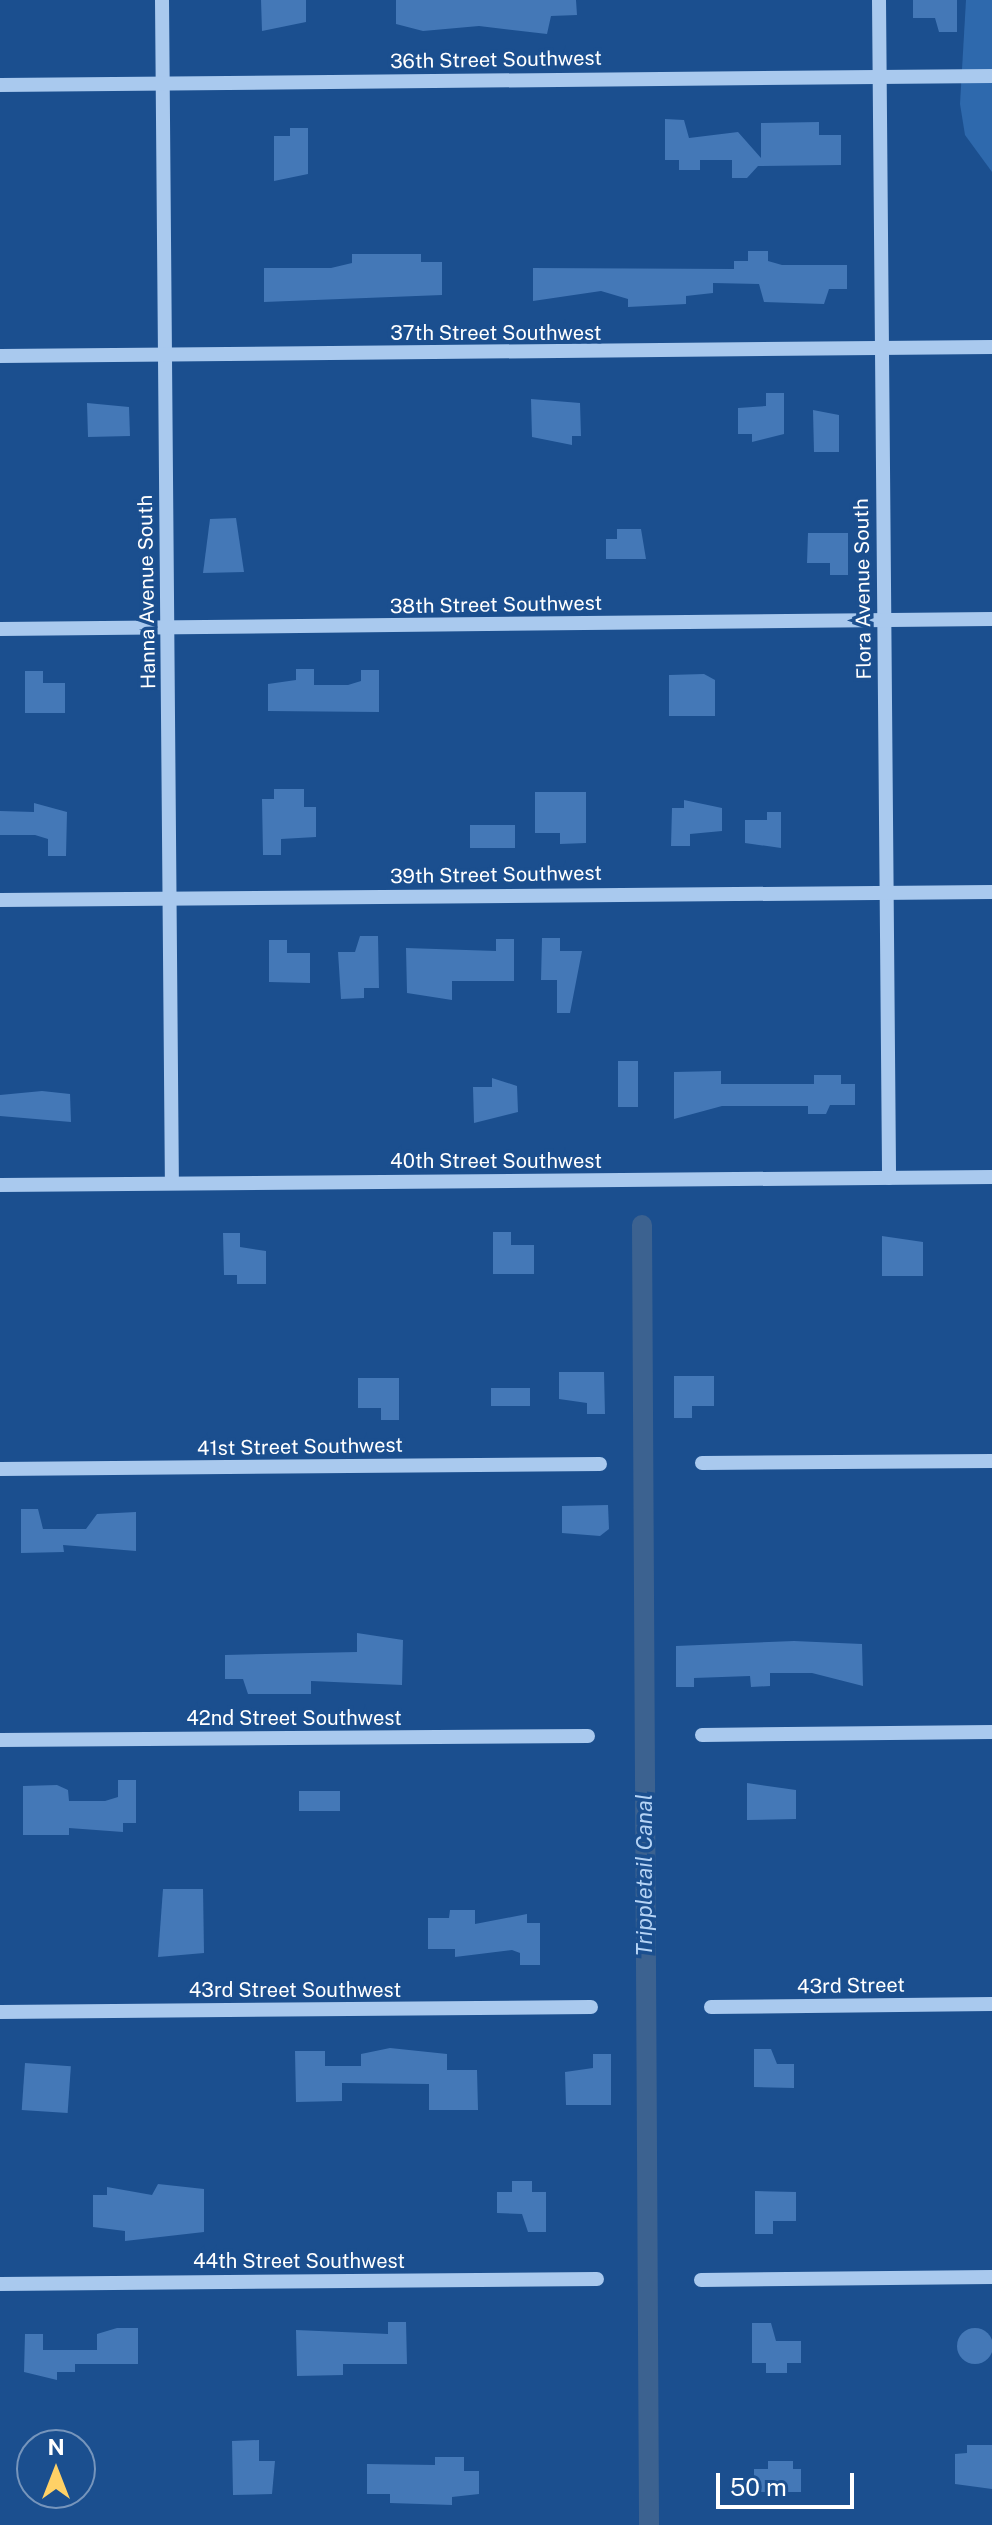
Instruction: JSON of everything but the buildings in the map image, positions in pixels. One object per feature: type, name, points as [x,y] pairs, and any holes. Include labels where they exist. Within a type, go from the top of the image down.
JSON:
[{"type":"street","name":"Hanna Avenue South","points":[[162,0],[172,1183]]},
{"type":"street","name":"Flora Avenue South","points":[[879,0],[889,1178]]},
{"type":"street","name":"36th Street Southwest","points":[[0,85],[992,76]]},
{"type":"street","name":"37th Street Southwest","points":[[0,356],[992,347]]},
{"type":"street","name":"38th Street Southwest","points":[[0,629],[992,619]]},
{"type":"street","name":"39th Street Southwest","points":[[0,900],[992,892]]},
{"type":"street","name":"40th Street Southwest","points":[[0,1185],[992,1177]]},
{"type":"street","points":[[702,1463],[992,1461]]},
{"type":"street","name":"41st Street Southwest","points":[[0,1469],[600,1464]]},
{"type":"street","points":[[702,1735],[992,1732]]},
{"type":"street","name":"42nd Street Southwest","points":[[0,1740],[588,1736]]},
{"type":"street","name":"43rd Street","points":[[711,2007],[992,2004]]},
{"type":"street","name":"43rd Street Southwest","points":[[0,2012],[591,2007]]},
{"type":"street","points":[[701,2280],[992,2277]]},
{"type":"street","name":"44th Street Southwest","points":[[0,2284],[597,2279]]},
{"type":"shaded area","points":[[966,0],[992,0],[992,172],[965,135],[960,104]]},
{"type":"waterway","name":"Trippletail Canal","points":[[642,1225],[649,2525]]}]
